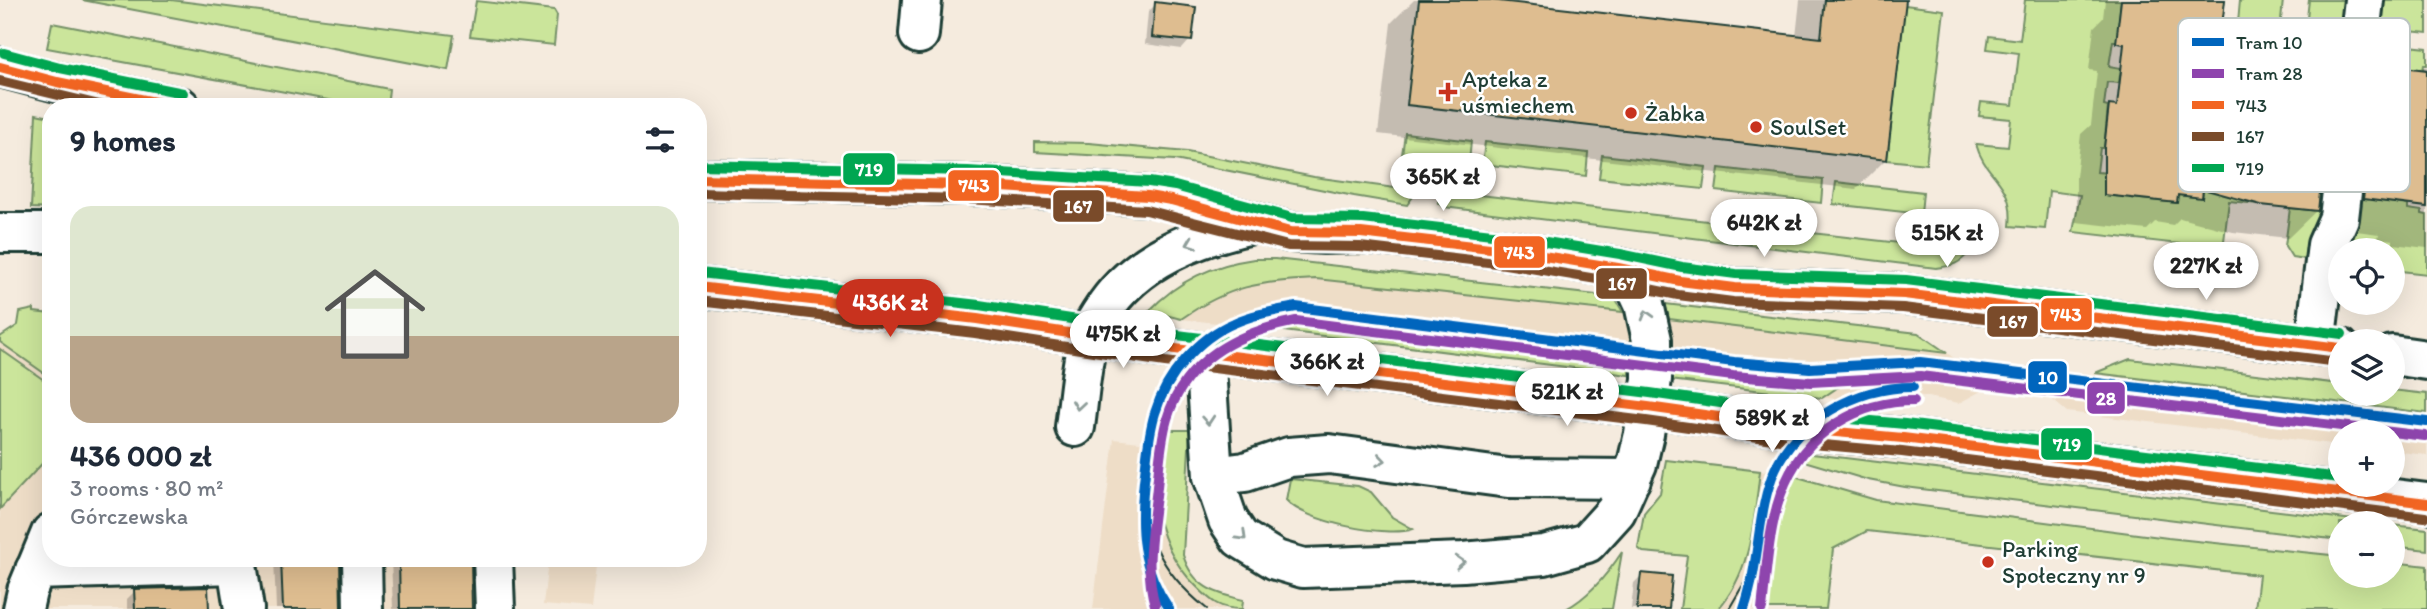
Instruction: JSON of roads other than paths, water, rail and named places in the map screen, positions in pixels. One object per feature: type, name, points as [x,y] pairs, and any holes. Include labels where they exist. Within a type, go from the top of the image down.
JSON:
[{"type":"main road","points":[[2362,18],[2364,0]]},
{"type":"main road","points":[[0,67],[136,98]]},
{"type":"main road","points":[[707,179],[968,185],[1069,190],[1171,200],[1290,232],[1361,233],[1507,250],[1680,281],[1735,288],[1904,294],[2328,347],[2327,244],[2339,218],[2342,192]]},
{"type":"main road","points":[[1075,427],[1089,335],[1112,297],[1148,265],[1192,242],[1256,223]]},
{"type":"main road","points":[[0,233],[42,233]]},
{"type":"main road","points":[[1205,352],[1213,476],[1228,520],[1240,538],[1276,560],[1303,568],[1463,562],[1544,555],[1587,543],[1616,511],[1637,464],[1653,363],[1651,330],[1636,287],[1618,268]]},
{"type":"main road","points":[[707,287],[977,319],[1205,352],[1803,429],[1917,440],[2423,501]]},
{"type":"main road","points":[[2405,357],[2427,360]]},
{"type":"main road","points":[[1213,476],[1245,472],[1289,457],[1329,454],[1508,478],[1631,479]]},
{"type":"main road","points":[[23,609],[42,554]]},
{"type":"main road","points":[[35,570],[102,567]]},
{"type":"main road","points":[[237,567],[244,609]]},
{"type":"main road","points":[[362,567],[363,609]]},
{"type":"main road","points":[[493,567],[495,609]]},
{"type":"tram line","name":"10","points":[[1169,609],[1147,563],[1142,532],[1142,499],[1148,447],[1160,399],[1175,372],[1208,338],[1242,320],[1296,307],[1734,362],[1810,368],[1920,362],[2427,422]]},
{"type":"tram line","name":"28","points":[[1155,605],[1150,580],[1151,542],[1162,440],[1175,398],[1187,380],[1217,352],[1254,333],[1296,321],[1733,376],[1811,382],[1920,376],[2425,436]]},
{"type":"tram line","name":"10","points":[[1744,609],[1752,580],[1765,499],[1773,474],[1785,451],[1804,429],[1840,405],[1880,390],[1913,387]]},
{"type":"tram line","name":"28","points":[[1762,609],[1777,505],[1798,460],[1815,440],[1855,413],[1874,406],[1914,401]]},
{"type":"tram line","points":[[1145,471],[1148,514],[1157,549],[1176,579],[1207,609]]},
{"type":"tram line","points":[[1729,609],[1747,578],[1755,547]]},
{"type":"place","name":"Apteka z uśmiechem","points":[[1448,92]]},
{"type":"place","name":"Żabka","points":[[1631,113]]},
{"type":"place","name":"SoulSet","points":[[1756,127]]},
{"type":"place","name":"Parking Społeczny nr 9","points":[[1988,562]]}]
